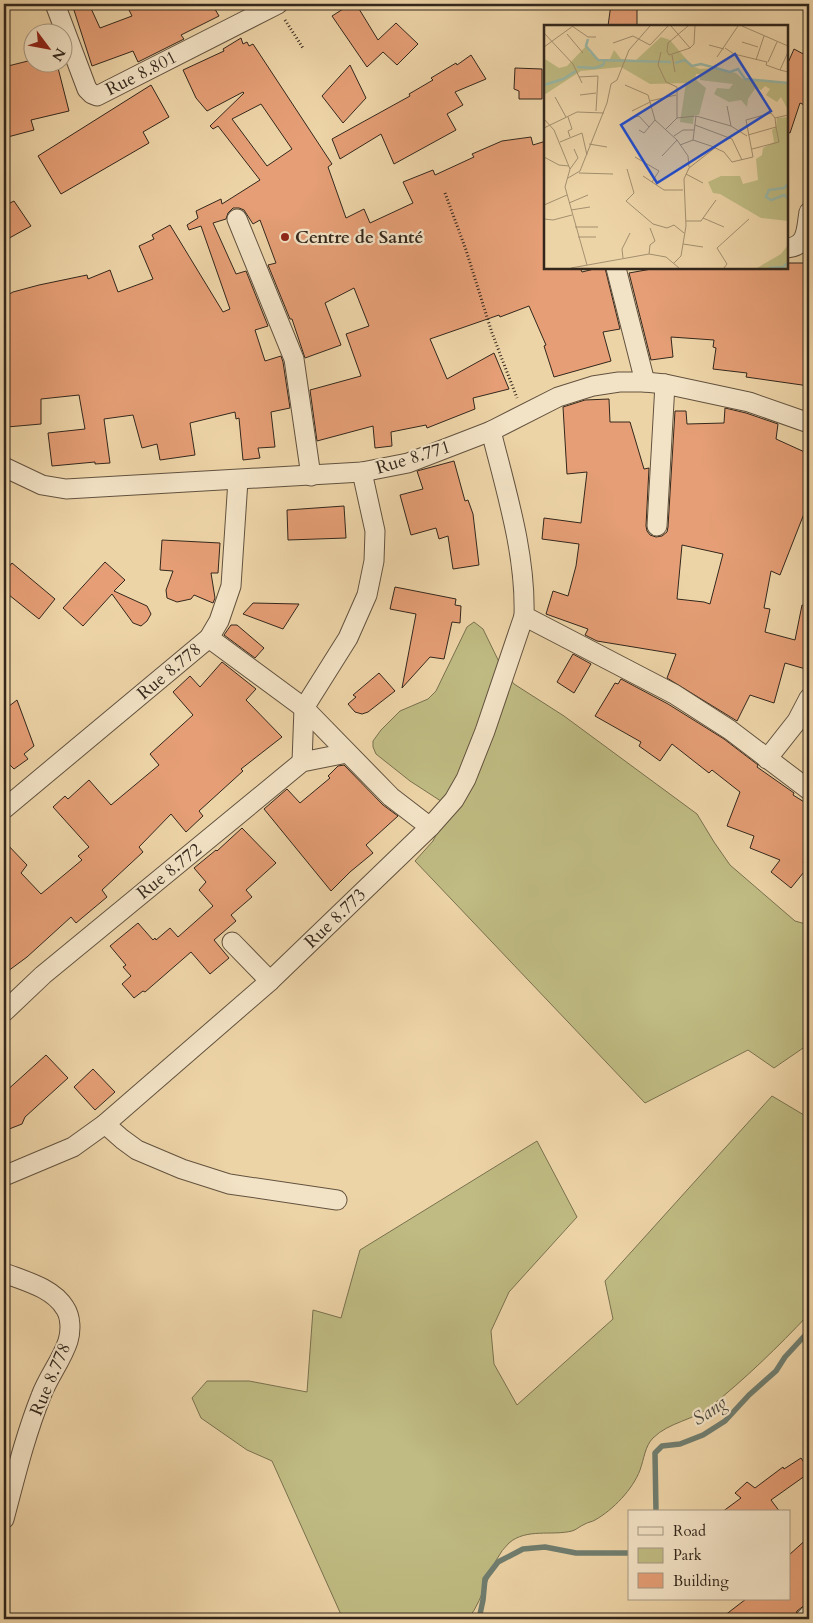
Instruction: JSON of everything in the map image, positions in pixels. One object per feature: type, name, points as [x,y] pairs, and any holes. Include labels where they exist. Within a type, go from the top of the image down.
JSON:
[{"type":"street","name":"Rue 8.801","points":[[55,4],[87,89],[92,94],[98,96],[276,4]]},
{"type":"street","points":[[788,248],[801,244],[805,235],[809,212]]},
{"type":"street","points":[[237,218],[294,359],[311,476]]},
{"type":"street","points":[[618,269],[645,382]]},
{"type":"street","name":"Rue 8.771","points":[[4,467],[42,485],[66,489],[362,472],[408,463],[491,431],[558,397],[593,386],[619,382],[665,384],[749,402],[809,423]]},
{"type":"street","points":[[657,526],[665,384]]},
{"type":"street","name":"Rue 8.773","points":[[4,1176],[73,1147],[106,1124],[270,981],[430,827],[454,800],[466,779],[485,732],[524,616],[525,592],[522,571],[512,517],[491,431]]},
{"type":"street","points":[[302,762],[304,708],[348,638],[367,596],[374,561],[375,531],[362,472]]},
{"type":"street","name":"Rue 8.778","points":[[4,809],[209,638],[219,621],[231,586],[238,480]]},
{"type":"street","points":[[524,616],[674,694],[730,730],[809,790]]},
{"type":"street","points":[[209,638],[304,708],[391,797],[430,827]]},
{"type":"street","points":[[767,759],[796,721],[809,698]]},
{"type":"street","name":"Rue 8.772","points":[[4,1012],[43,975],[302,762],[347,753]]},
{"type":"street","points":[[232,942],[270,981]]},
{"type":"street","points":[[106,1124],[137,1150],[182,1169],[229,1184],[337,1200]]},
{"type":"street","name":"Rue 8.778","points":[[4,1274],[41,1288],[54,1296],[66,1309],[70,1322],[68,1342],[41,1395],[15,1475],[4,1520]]},
{"type":"street","points":[[804,1619],[809,1615]]},
{"type":"path","points":[[276,4],[303,48]]},
{"type":"path","points":[[445,193],[466,250],[492,333],[523,414]]},
{"type":"green space","points":[[474,622],[483,629],[503,670],[514,684],[564,716],[697,814],[730,865],[795,921],[809,925],[809,1044],[774,1068],[748,1050],[645,1103],[415,861],[433,841],[450,807],[410,781],[376,754],[373,741],[400,711],[428,699],[436,691],[467,627]]},
{"type":"green space","points":[[772,1096],[809,1118],[809,1314],[761,1362],[710,1407],[697,1415],[666,1428],[653,1438],[646,1449],[640,1470],[633,1484],[609,1511],[594,1521],[572,1531],[531,1534],[516,1538],[509,1543],[497,1559],[479,1600],[468,1619],[343,1619],[272,1461],[247,1450],[201,1418],[192,1398],[207,1381],[249,1381],[307,1392],[313,1310],[341,1318],[360,1250],[537,1141],[577,1217],[509,1292],[491,1331],[494,1364],[517,1405],[613,1319],[605,1281]]},
{"type":"building","points":[[72,4],[89,4],[100,28],[132,16],[126,4],[212,4],[219,16],[181,35],[184,39],[138,62],[133,51],[92,66]]},
{"type":"building","points":[[351,4],[356,4],[378,40],[396,23],[418,44],[397,65],[383,52],[367,67],[332,16]]},
{"type":"building","points":[[611,4],[637,4],[637,25],[608,25]]},
{"type":"building","points":[[241,38],[243,44],[247,42],[249,46],[253,44],[332,164],[328,167],[346,218],[364,209],[370,223],[413,203],[403,182],[433,170],[435,175],[474,157],[472,154],[502,141],[531,137],[533,145],[544,142],[544,269],[580,269],[582,272],[605,269],[620,329],[603,332],[611,361],[554,377],[544,346],[546,345],[529,306],[430,339],[447,379],[494,353],[509,389],[473,398],[475,409],[427,428],[426,425],[391,432],[392,446],[375,448],[373,426],[317,441],[310,390],[361,376],[346,334],[369,326],[354,288],[325,303],[341,345],[305,358],[292,319],[290,319],[268,265],[276,263],[260,220],[253,224],[244,210],[233,208],[228,213],[226,219],[213,223],[236,274],[246,271],[268,326],[255,330],[265,361],[281,356],[283,362],[290,408],[271,412],[275,447],[258,448],[260,458],[243,460],[239,418],[236,419],[235,412],[190,423],[195,455],[160,460],[157,444],[142,448],[133,415],[104,419],[110,463],[95,464],[95,462],[52,466],[48,433],[85,429],[79,395],[41,399],[41,424],[7,427],[4,406],[4,297],[13,292],[39,285],[87,275],[88,279],[110,270],[118,292],[153,279],[139,246],[154,239],[152,235],[170,225],[223,312],[230,309],[201,226],[189,230],[187,225],[198,218],[196,211],[221,199],[222,204],[260,180],[218,126],[213,129],[210,126],[244,93],[207,111],[196,98],[183,70],[224,51],[223,49]],"holes":[[[261,104],[292,149],[267,166],[232,119]]]},
{"type":"building","points":[[794,49],[809,57],[809,107],[800,103],[790,133],[788,132],[788,63]]},
{"type":"building","points":[[471,55],[486,79],[455,92],[463,105],[447,114],[456,130],[394,164],[381,134],[340,159],[332,139],[410,96],[409,94],[433,80],[431,78],[456,63],[457,65]]},
{"type":"building","points":[[22,62],[22,72],[59,72],[69,111],[31,120],[34,130],[4,138],[4,67]]},
{"type":"building","points":[[350,65],[366,98],[343,123],[322,96]]},
{"type":"building","points":[[515,68],[542,69],[542,99],[519,99],[519,91],[514,89]]},
{"type":"building","points":[[151,85],[169,117],[143,132],[149,143],[61,194],[38,156]]},
{"type":"building","points":[[14,201],[31,226],[4,241],[4,206]]},
{"type":"building","points":[[788,263],[808,263],[806,299],[809,299],[809,386],[746,377],[747,373],[713,369],[716,348],[713,347],[714,340],[671,337],[673,357],[651,360],[629,273],[651,269],[788,269]]},
{"type":"building","points":[[609,399],[610,422],[630,422],[644,469],[649,468],[646,526],[650,535],[656,537],[662,536],[667,532],[668,527],[675,411],[686,411],[687,424],[724,423],[725,408],[746,413],[778,424],[776,439],[809,454],[809,501],[780,575],[771,571],[764,608],[770,609],[765,632],[795,640],[802,605],[809,606],[809,670],[785,663],[774,703],[750,695],[737,721],[667,678],[676,654],[597,641],[585,635],[588,629],[546,614],[553,591],[568,596],[576,566],[579,544],[542,539],[544,518],[581,523],[587,472],[567,474],[563,407],[585,400]],"holes":[[[682,545],[723,554],[710,604],[677,599]]]},
{"type":"building","points":[[454,461],[465,501],[468,500],[473,514],[479,565],[453,569],[448,536],[439,539],[436,528],[411,535],[400,495],[423,489],[417,471]]},
{"type":"building","points":[[344,506],[346,538],[288,540],[287,510]]},
{"type":"building","points":[[162,540],[220,543],[218,573],[211,573],[215,598],[213,603],[194,595],[191,599],[177,602],[167,598],[166,590],[173,571],[160,570]]},
{"type":"building","points":[[105,562],[125,580],[114,591],[147,606],[151,614],[141,626],[133,623],[112,594],[83,626],[63,608]]},
{"type":"building","points":[[12,563],[55,599],[39,619],[4,591],[4,573]]},
{"type":"building","points":[[395,587],[456,599],[455,605],[461,606],[460,623],[452,622],[444,659],[430,657],[402,688],[416,614],[390,609]]},
{"type":"building","points":[[253,603],[299,604],[283,629],[243,614]]},
{"type":"building","points":[[231,625],[237,625],[264,648],[255,658],[224,635]]},
{"type":"building","points":[[573,654],[591,664],[574,693],[557,682]]},
{"type":"building","points":[[222,662],[256,689],[246,700],[282,737],[241,769],[243,771],[199,811],[203,816],[186,832],[171,814],[139,847],[143,852],[102,890],[107,897],[76,923],[71,917],[27,957],[4,974],[4,841],[27,865],[21,873],[41,894],[82,860],[78,856],[89,847],[53,807],[65,796],[68,799],[89,780],[111,805],[159,765],[150,754],[193,715],[173,692],[190,676],[200,687]]},
{"type":"building","points":[[379,673],[395,691],[368,712],[362,714],[355,712],[348,704],[356,697],[353,695]]},
{"type":"building","points":[[621,679],[668,704],[724,739],[758,765],[757,767],[794,793],[793,795],[809,805],[809,853],[803,863],[808,867],[791,888],[771,872],[780,860],[750,848],[754,836],[727,826],[740,792],[712,770],[709,773],[672,744],[660,761],[639,746],[641,742],[595,716],[615,683],[618,684]]},
{"type":"building","points":[[17,700],[34,746],[24,754],[28,759],[14,769],[10,765],[4,770],[4,710]]},
{"type":"building","points":[[344,765],[383,805],[398,816],[366,845],[373,853],[331,891],[264,809],[287,789],[300,803],[330,778],[328,776],[338,766]]},
{"type":"building","points":[[242,828],[276,863],[246,890],[252,897],[231,915],[236,921],[214,940],[229,958],[210,974],[191,952],[145,992],[143,991],[134,998],[122,984],[131,976],[123,967],[126,965],[110,946],[138,923],[153,940],[155,938],[156,940],[170,928],[178,937],[213,906],[199,890],[206,882],[194,868],[217,851]]},
{"type":"building","points":[[46,1055],[68,1078],[25,1117],[22,1124],[4,1131],[4,1093]]},
{"type":"building","points":[[93,1069],[115,1092],[95,1110],[74,1087]]},
{"type":"building","points":[[801,1458],[809,1473],[771,1500],[778,1510],[725,1510],[741,1498],[735,1493],[747,1482],[755,1488],[783,1467],[784,1469]]},
{"type":"building","points":[[809,1537],[809,1604],[806,1604],[797,1611],[794,1619],[720,1619],[745,1600],[790,1600],[790,1554]]},
{"type":"waterway","name":"Sang","points":[[656,1510],[655,1453],[662,1446],[680,1444],[703,1435],[725,1421],[749,1395],[776,1371],[785,1357],[809,1331]]},
{"type":"waterway","name":"Sang","points":[[479,1619],[485,1579],[498,1562],[523,1549],[545,1547],[576,1553],[628,1553]]},
{"type":"place","name":"Centre de Santé","points":[[285,237]]}]
